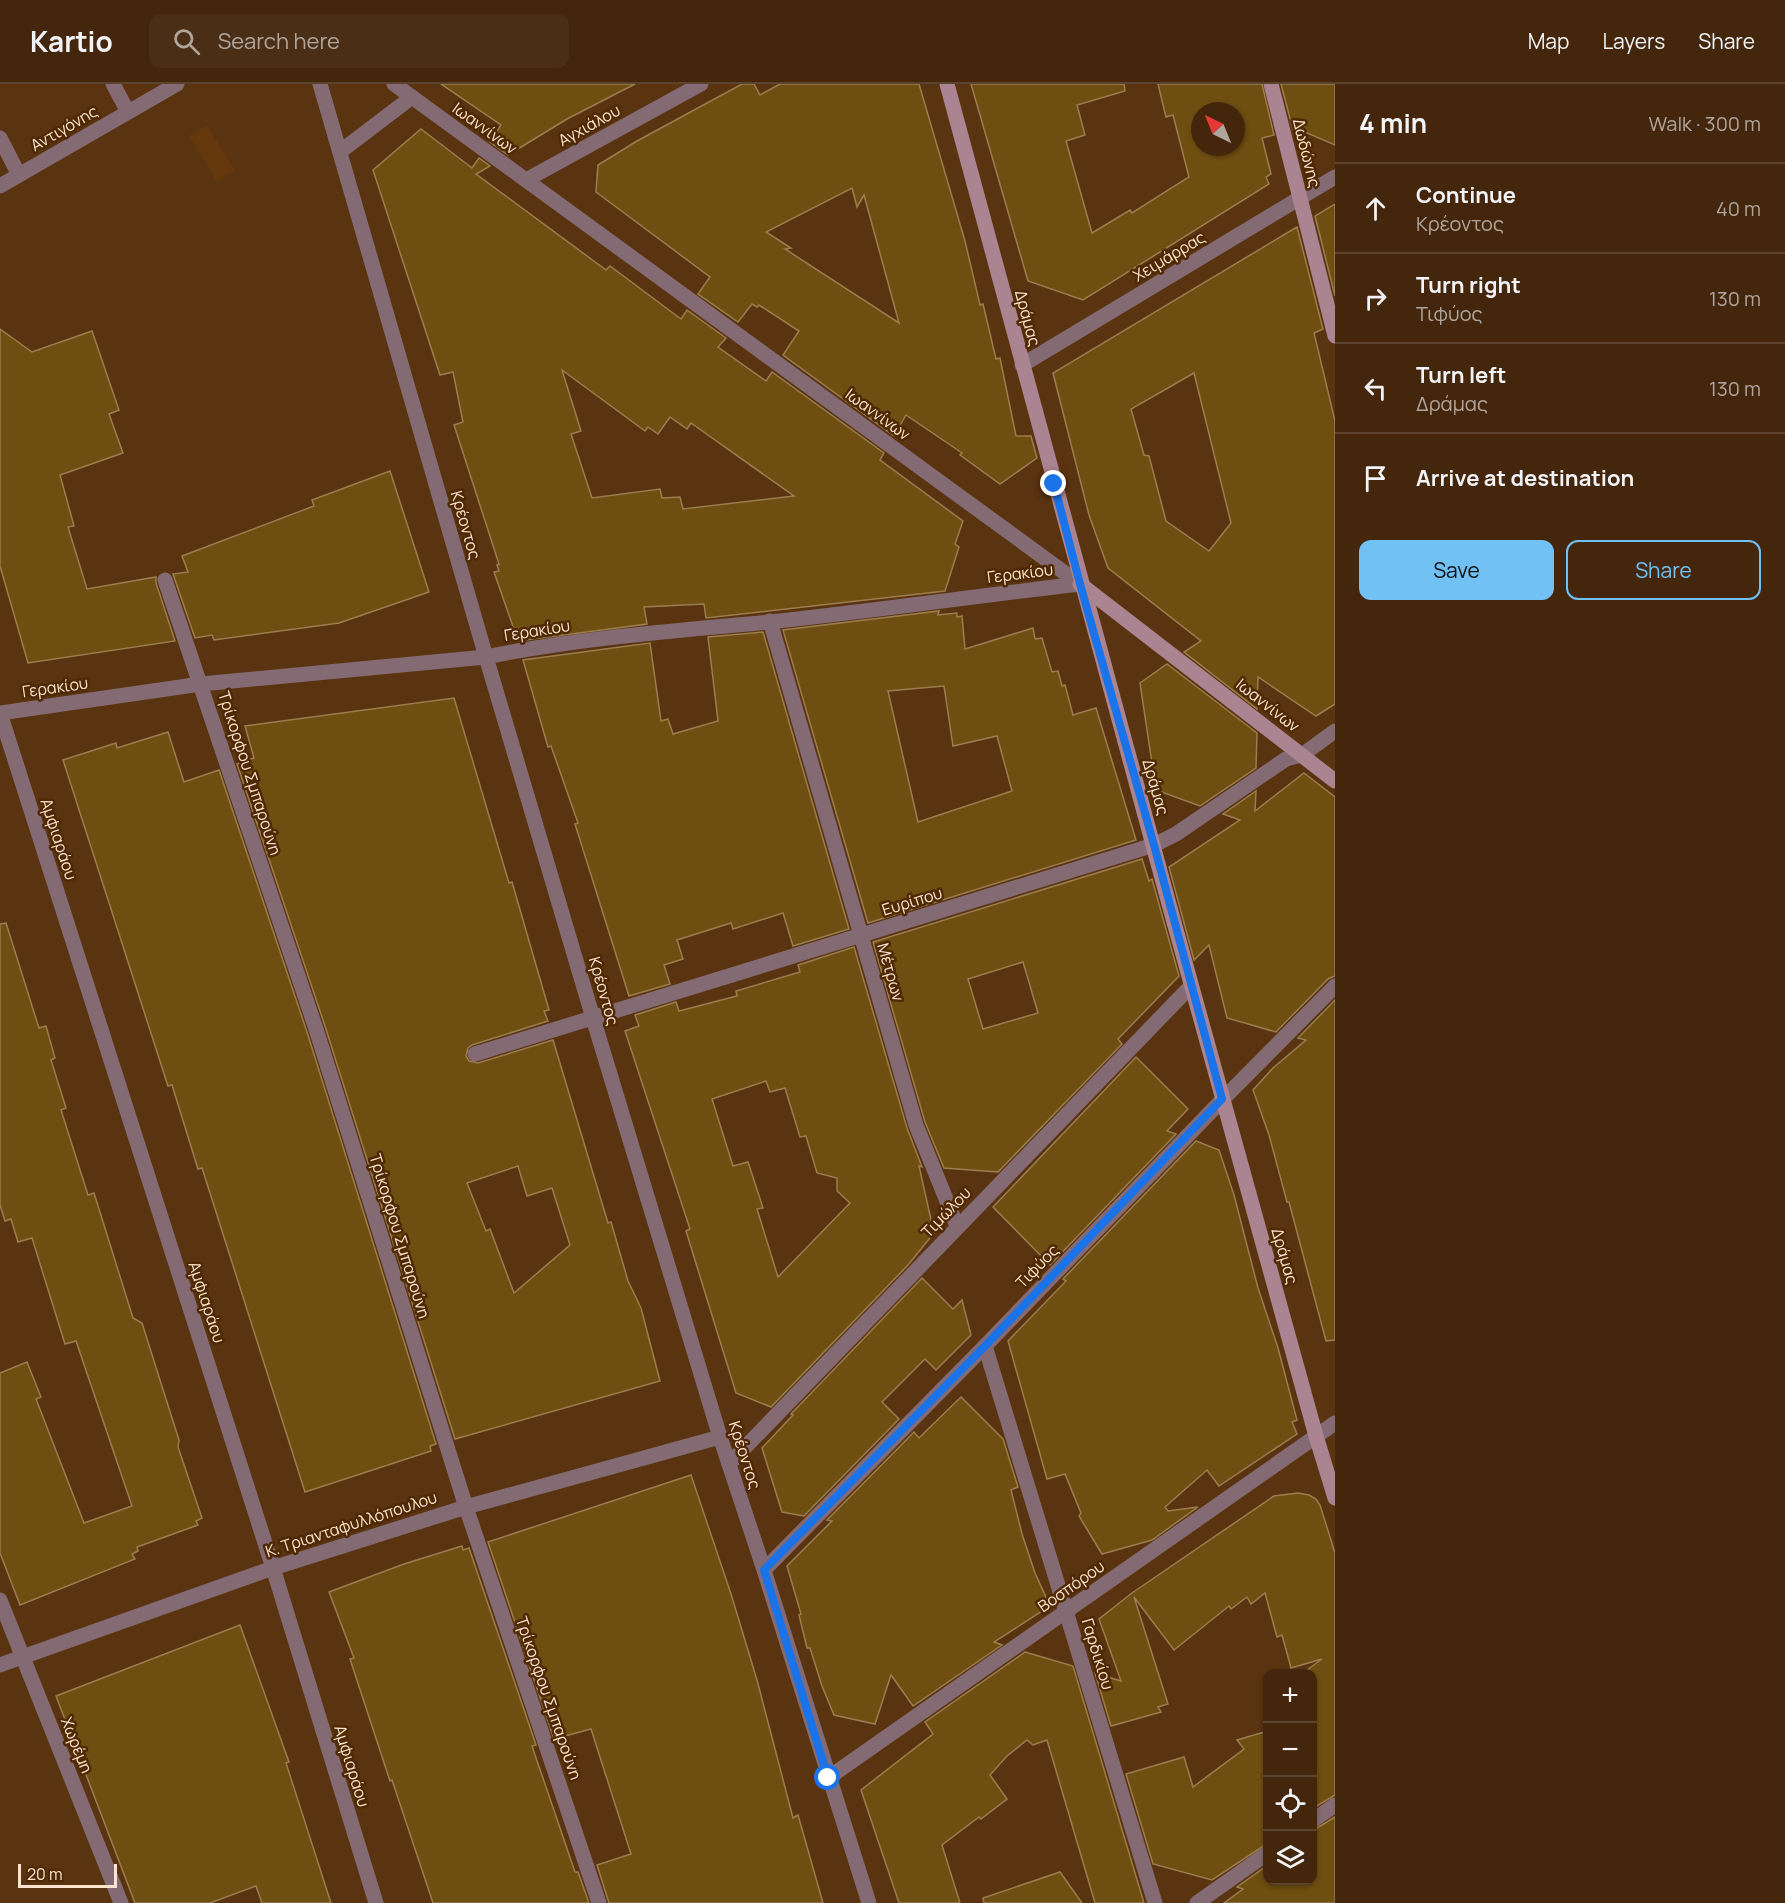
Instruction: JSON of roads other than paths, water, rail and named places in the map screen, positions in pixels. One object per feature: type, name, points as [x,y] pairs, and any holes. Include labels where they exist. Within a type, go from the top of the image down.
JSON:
[{"type":"street","points":[[114,84],[128,112]]},
{"type":"street","name":"Αντιγόνης","points":[[0,186],[177,84]]},
{"type":"street","name":"Κρέοντος","points":[[320,84],[593,1018],[720,1437],[869,1903]]},
{"type":"street","name":"Ιωαννίνων","points":[[394,84],[1080,584],[1335,781]]},
{"type":"street","name":"Αγχιάλου","points":[[526,180],[701,84]]},
{"type":"street","name":"Δράμας","points":[[947,84],[1080,584],[1335,1498]]},
{"type":"street","name":"Δωδώνης","points":[[1271,84],[1335,336]]},
{"type":"street","points":[[341,151],[412,97]]},
{"type":"street","points":[[0,138],[19,175]]},
{"type":"street","name":"Χειμάρρας","points":[[1022,365],[1335,177]]},
{"type":"street","name":"Τρίκορφου Σμπαρούνη","points":[[165,580],[316,1029],[466,1507],[598,1903]]},
{"type":"street","name":"Γερακίου","points":[[0,713],[201,684],[486,657],[521,650],[642,634],[1080,584]]},
{"type":"street","name":"Μέτρων","points":[[770,621],[916,1125],[957,1226]]},
{"type":"street","name":"Αμφιαράου","points":[[0,713],[273,1569],[376,1903]]},
{"type":"street","name":"Ευρίπου","points":[[475,1054],[1154,845],[1176,834],[1286,759],[1302,755],[1335,731]]},
{"type":"street","name":"Τιμώλου","points":[[729,1464],[1191,986]]},
{"type":"street","name":"Τιφύος","points":[[764,1570],[1335,986]]},
{"type":"street","name":"Γαρδικίου","points":[[985,1346],[1155,1903]]},
{"type":"street","name":"Βοσπόρου","points":[[828,1778],[1335,1423]]},
{"type":"street","name":"Κ. Τριανταφυλλόπουλου","points":[[0,1665],[273,1569],[466,1507],[720,1437]]},
{"type":"street","name":"Χωρέμη","points":[[0,1600],[121,1903]]},
{"type":"street","points":[[1317,1818],[1335,1805]]},
{"type":"street","points":[[1197,1903],[1263,1857]]}]
